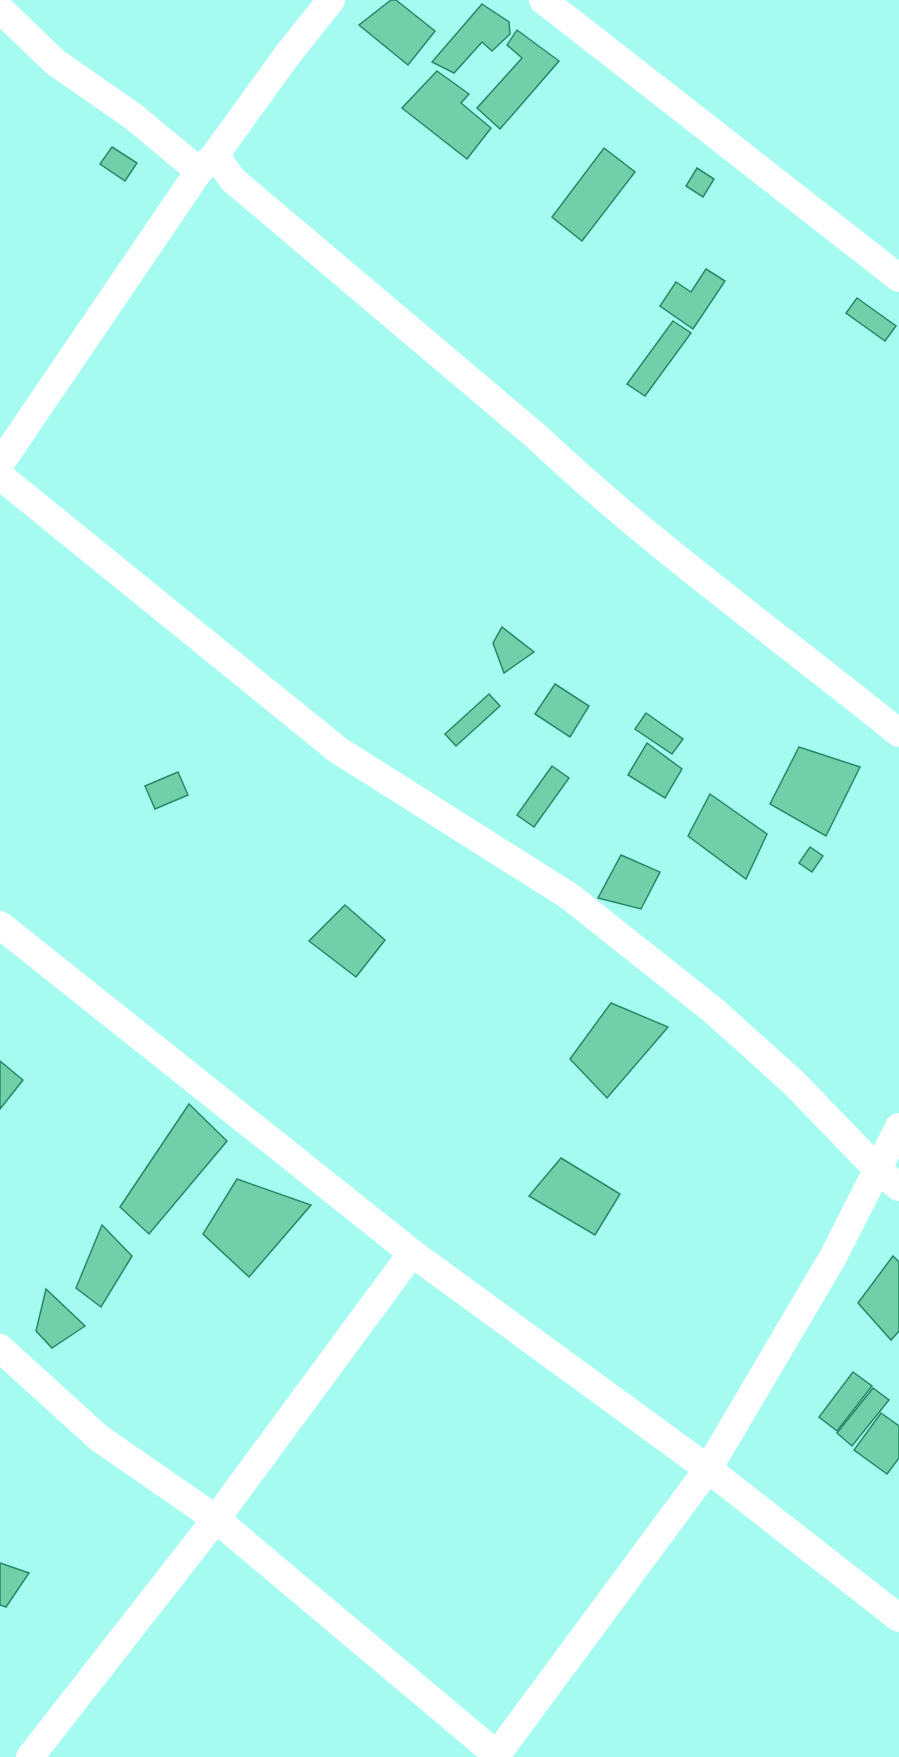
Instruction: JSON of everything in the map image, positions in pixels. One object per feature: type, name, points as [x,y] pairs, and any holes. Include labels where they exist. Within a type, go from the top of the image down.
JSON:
[{"type":"street","points":[[0,464],[207,164],[331,0]]},
{"type":"street","points":[[543,0],[899,278]]},
{"type":"street","points":[[0,9],[55,62],[134,117],[233,180],[537,437],[584,482],[684,564],[899,733]]},
{"type":"street","points":[[0,476],[245,677],[338,750],[569,896],[714,1011],[786,1075],[889,1179]]},
{"type":"street","points":[[0,925],[412,1253],[708,1469],[899,1618]]},
{"type":"street","points":[[0,1348],[99,1438],[216,1519],[496,1756],[708,1469],[811,1296],[889,1179],[899,1126]]},
{"type":"street","points":[[30,1757],[216,1519],[412,1253]]},
{"type":"building","points":[[391,0],[396,0],[435,31],[408,65],[359,25]]},
{"type":"building","points":[[482,4],[509,22],[510,34],[492,51],[482,42],[454,73],[432,62]]},
{"type":"building","points":[[517,30],[559,61],[500,129],[477,108],[522,58],[507,45]]},
{"type":"building","points":[[437,71],[469,94],[461,103],[491,128],[467,159],[402,108]]},
{"type":"building","points":[[112,147],[137,163],[125,181],[100,164]]},
{"type":"building","points":[[604,148],[635,172],[582,241],[552,217]]},
{"type":"building","points":[[697,168],[714,179],[703,197],[686,186]]},
{"type":"building","points":[[706,269],[725,281],[693,329],[660,306],[676,282],[691,292]]},
{"type":"building","points":[[857,298],[896,326],[885,341],[846,313]]},
{"type":"building","points":[[673,321],[691,333],[645,396],[627,384]]},
{"type":"building","points":[[502,627],[534,652],[504,673],[493,643]]},
{"type":"building","points":[[555,684],[589,706],[570,737],[535,714]]},
{"type":"building","points":[[489,694],[500,706],[456,746],[445,734]]},
{"type":"building","points":[[646,713],[683,739],[672,754],[635,729]]},
{"type":"building","points":[[647,743],[682,769],[665,798],[628,775]]},
{"type":"building","points":[[799,747],[860,767],[826,836],[770,804]]},
{"type":"building","points":[[552,766],[569,778],[534,827],[517,815]]},
{"type":"building","points":[[178,772],[188,795],[155,809],[145,786]]},
{"type":"building","points":[[710,794],[767,834],[746,879],[688,836]]},
{"type":"building","points":[[810,847],[823,856],[812,872],[799,863]]},
{"type":"building","points":[[621,855],[660,872],[641,909],[598,898]]},
{"type":"building","points":[[345,905],[385,940],[356,977],[309,941]]},
{"type":"building","points":[[611,1003],[668,1027],[607,1098],[570,1059]]},
{"type":"building","points":[[0,1061],[23,1080],[0,1109]]},
{"type":"building","points":[[189,1104],[227,1141],[149,1234],[120,1207]]},
{"type":"building","points":[[561,1158],[620,1194],[595,1235],[529,1196]]},
{"type":"building","points":[[237,1179],[311,1205],[249,1277],[203,1234]]},
{"type":"building","points":[[102,1225],[132,1256],[101,1307],[76,1288]]},
{"type":"building","points":[[893,1256],[899,1262],[899,1331],[891,1340],[858,1303]]},
{"type":"building","points":[[46,1289],[85,1326],[52,1348],[36,1331]]},
{"type":"building","points":[[853,1372],[872,1386],[837,1431],[819,1417]]},
{"type":"building","points":[[873,1388],[889,1400],[852,1446],[837,1433]]},
{"type":"building","points":[[881,1413],[899,1426],[899,1458],[887,1474],[854,1450]]},
{"type":"building","points":[[0,1563],[29,1573],[6,1607],[0,1605]]}]
